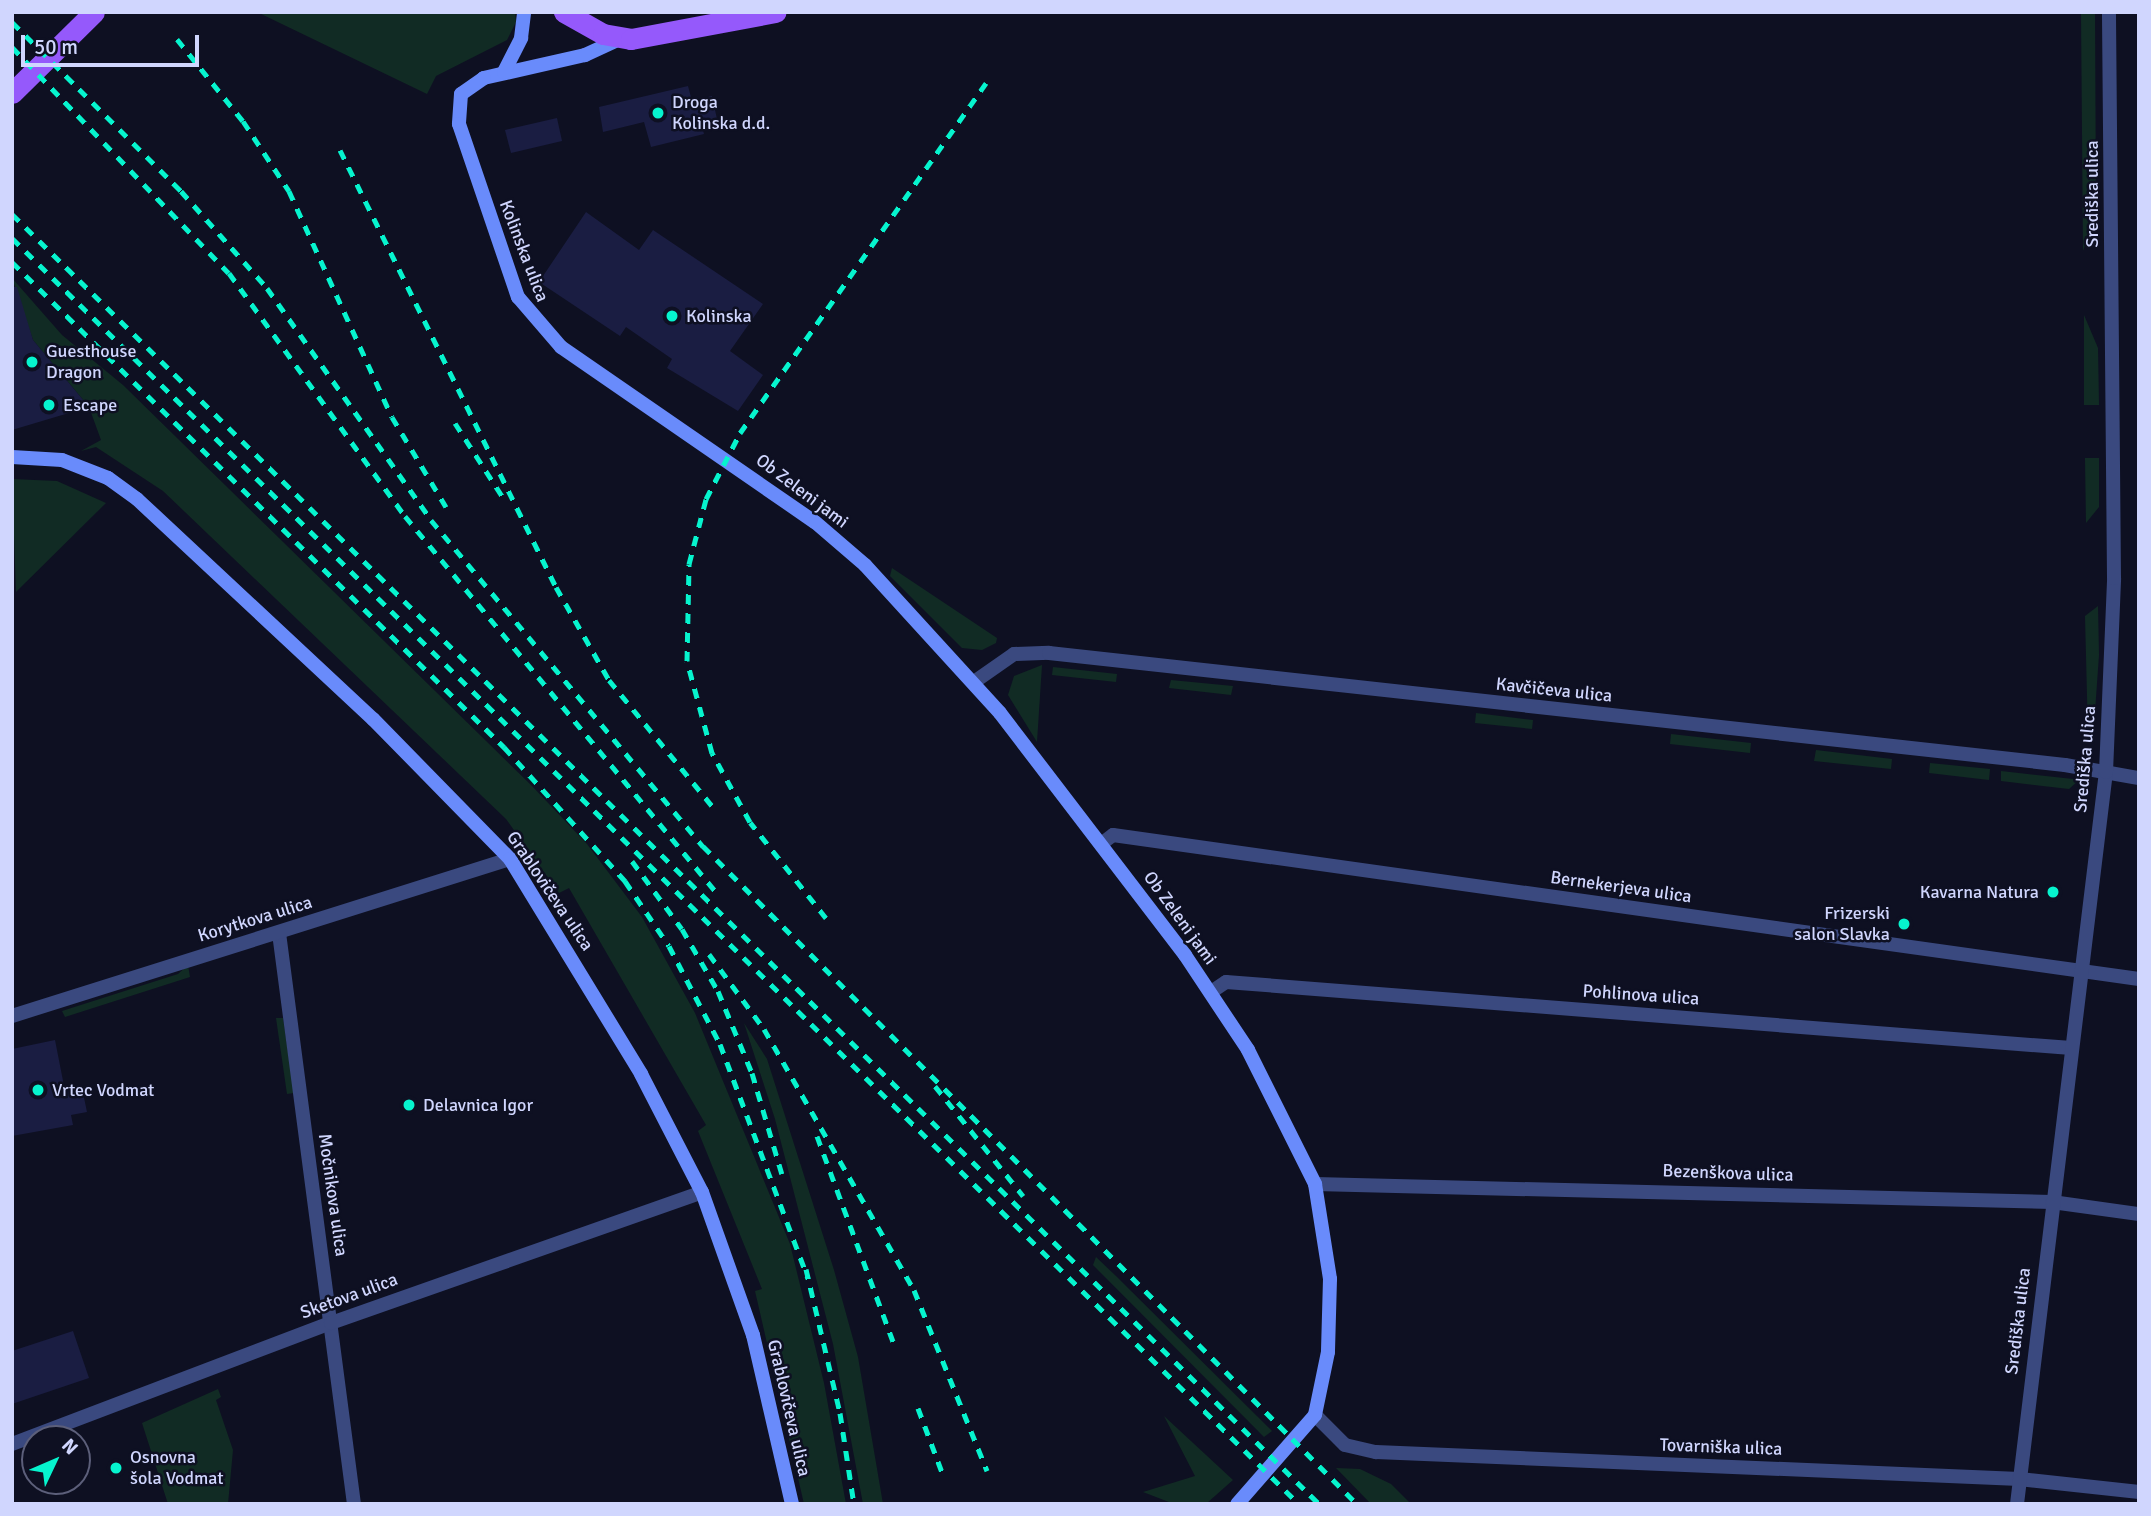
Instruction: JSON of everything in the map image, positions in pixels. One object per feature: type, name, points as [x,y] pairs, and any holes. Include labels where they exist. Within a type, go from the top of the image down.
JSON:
[{"type":"main road","points":[[12,93],[94,12]]},
{"type":"main road","points":[[564,12],[622,38],[663,36],[775,12]]},
{"type":"street","points":[[504,72],[520,38],[524,12]]},
{"type":"street","name":"Središka ulica","points":[[2017,1504],[2106,772],[2114,578],[2109,12]]},
{"type":"street","name":"Kolinska ulica","points":[[622,38],[585,55],[504,72],[476,82],[461,94],[459,116],[523,306],[561,347],[725,458]]},
{"type":"street","name":"Grablovičeva ulica","points":[[12,457],[62,460],[108,478],[137,499],[373,719],[510,859],[641,1074],[702,1192],[753,1335],[792,1504]]},
{"type":"street","name":"Ob Zeleni jami","points":[[725,458],[865,565],[974,682],[1101,844],[1211,992],[1268,1082],[1315,1184],[1330,1279],[1328,1352],[1315,1415],[1237,1504]]},
{"type":"street","name":"Kavčičeva ulica","points":[[974,682],[1014,654],[1049,653],[2106,772],[2139,778]]},
{"type":"street","name":"Bernekerjeva ulica","points":[[1101,844],[1113,835],[2139,979]]},
{"type":"street","name":"Korytkova ulica","points":[[12,1016],[510,859]]},
{"type":"street","name":"Močnikova ulica","points":[[279,933],[354,1504]]},
{"type":"street","name":"Pohlinova ulica","points":[[1211,992],[1226,982],[2071,1048]]},
{"type":"street","name":"Bezenškova ulica","points":[[1315,1184],[2052,1202],[2139,1214]]},
{"type":"street","name":"Sketova ulica","points":[[12,1444],[331,1323],[702,1192]]},
{"type":"street","name":"Tovarniška ulica","points":[[1315,1415],[1345,1445],[1376,1452],[2019,1479],[2139,1492]]},
{"type":"green space","points":[[257,12],[515,12],[516,22],[507,40],[436,76],[427,94]]},
{"type":"green space","points":[[2081,12],[2095,12],[2096,213],[2083,251]]},
{"type":"green space","points":[[12,278],[62,335],[123,385],[532,786],[587,844],[642,917],[695,1013],[790,1244],[824,1383],[846,1504],[804,1504],[755,1291],[762,1289],[698,1131],[706,1125],[569,888],[559,893],[506,819],[163,491],[96,447],[81,451],[101,440],[89,407],[33,340]]},
{"type":"green space","points":[[2084,315],[2098,348],[2099,405],[2084,405]]},
{"type":"green space","points":[[2085,458],[2099,458],[2099,507],[2086,523]]},
{"type":"green space","points":[[12,479],[57,481],[106,503],[16,592]]},
{"type":"green space","points":[[892,568],[997,638],[996,643],[982,650],[962,648],[890,576]]},
{"type":"green space","points":[[2098,606],[2099,655],[2093,740],[2088,735],[2085,616]]},
{"type":"green space","points":[[1042,665],[1037,742],[1008,695],[1014,676]]},
{"type":"green space","points":[[1053,667],[1117,674],[1116,682],[1052,675]]},
{"type":"green space","points":[[1171,680],[1233,686],[1231,695],[1169,688]]},
{"type":"green space","points":[[1476,713],[1533,720],[1532,729],[1475,723]]},
{"type":"green space","points":[[1671,734],[1751,743],[1750,753],[1670,744]]},
{"type":"green space","points":[[1816,750],[1892,759],[1891,769],[1814,761]]},
{"type":"green space","points":[[1930,763],[1990,769],[1989,780],[1929,773]]},
{"type":"green space","points":[[2001,771],[2079,780],[2069,789],[2001,781]]},
{"type":"green space","points":[[188,965],[190,977],[65,1017],[62,1011],[178,974]]},
{"type":"green space","points":[[276,1018],[283,1018],[294,1093],[287,1094]]},
{"type":"green space","points":[[744,1023],[767,1059],[834,1270],[858,1357],[883,1504],[863,1504],[833,1344],[775,1119]]},
{"type":"green space","points":[[1096,1257],[1272,1431],[1264,1437],[1093,1265]]},
{"type":"green space","points":[[218,1389],[221,1397],[216,1400],[233,1450],[228,1504],[168,1504],[142,1423]]},
{"type":"green space","points":[[1164,1416],[1233,1480],[1207,1503],[1174,1504],[1143,1492],[1195,1476]]},
{"type":"green space","points":[[1336,1468],[1360,1469],[1391,1484],[1411,1504],[1371,1504]]},
{"type":"building","name":"Droga Kolinska d.d.","points":[[688,86],[692,101],[712,96],[717,119],[701,123],[704,134],[651,147],[644,122],[603,132],[599,107]]},
{"type":"building","points":[[557,118],[562,141],[511,153],[505,130]]},
{"type":"building","name":"Kolinska","points":[[586,212],[639,250],[653,230],[763,304],[730,351],[763,375],[738,411],[667,368],[672,359],[626,327],[620,336],[539,282]]},
{"type":"building","name":"Guesthouse Dragon","points":[[12,287],[17,287],[33,340],[89,407],[12,430]]},
{"type":"building","name":"Vrtec Vodmat","points":[[55,1040],[65,1091],[82,1088],[87,1112],[71,1115],[73,1125],[12,1136],[12,1049]]},
{"type":"building","points":[[73,1331],[89,1378],[12,1404],[12,1351]]},
{"type":"railway","points":[[12,22],[181,191],[267,288],[431,520],[703,846],[1357,1504]]},
{"type":"railway","points":[[177,39],[243,121],[289,191],[392,417],[446,507]]},
{"type":"railway","points":[[12,47],[229,273],[405,516],[718,895]]},
{"type":"railway","points":[[826,918],[750,822],[712,753],[687,661],[689,564],[706,499],[740,433],[986,83]]},
{"type":"railway","points":[[340,150],[559,593]]},
{"type":"railway","points":[[12,214],[1319,1504]]},
{"type":"railway","points":[[12,238],[1299,1504]]},
{"type":"railway","points":[[12,262],[504,747],[625,881],[669,946],[720,1044],[808,1278]]},
{"type":"railway","points":[[455,423],[506,502]]},
{"type":"railway","points":[[556,587],[609,680],[712,806]]},
{"type":"railway","points":[[632,861],[682,929],[718,991],[752,1073],[782,1174]]},
{"type":"railway","points":[[709,954],[764,1029],[914,1290],[987,1471]]},
{"type":"railway","points":[[935,1086],[1023,1196]]},
{"type":"railway","points":[[817,1136],[894,1344]]},
{"type":"railway","points":[[806,1269],[840,1413],[854,1504]]},
{"type":"railway","points":[[918,1408],[943,1475]]},
{"type":"place","name":"Droga Kolinska d.d.","points":[[658,113]]},
{"type":"place","name":"Kolinska","points":[[672,316]]},
{"type":"place","name":"Guesthouse Dragon","points":[[32,362]]},
{"type":"place","name":"Escape","points":[[49,405]]},
{"type":"place","name":"Kavarna Natura","points":[[2053,892]]},
{"type":"place","name":"Frizerski salon Slavka","points":[[1904,924]]},
{"type":"place","name":"Vrtec Vodmat","points":[[38,1090]]},
{"type":"place","name":"Delavnica Igor","points":[[409,1105]]},
{"type":"place","name":"Osnovna šola Vodmat","points":[[116,1468]]}]
